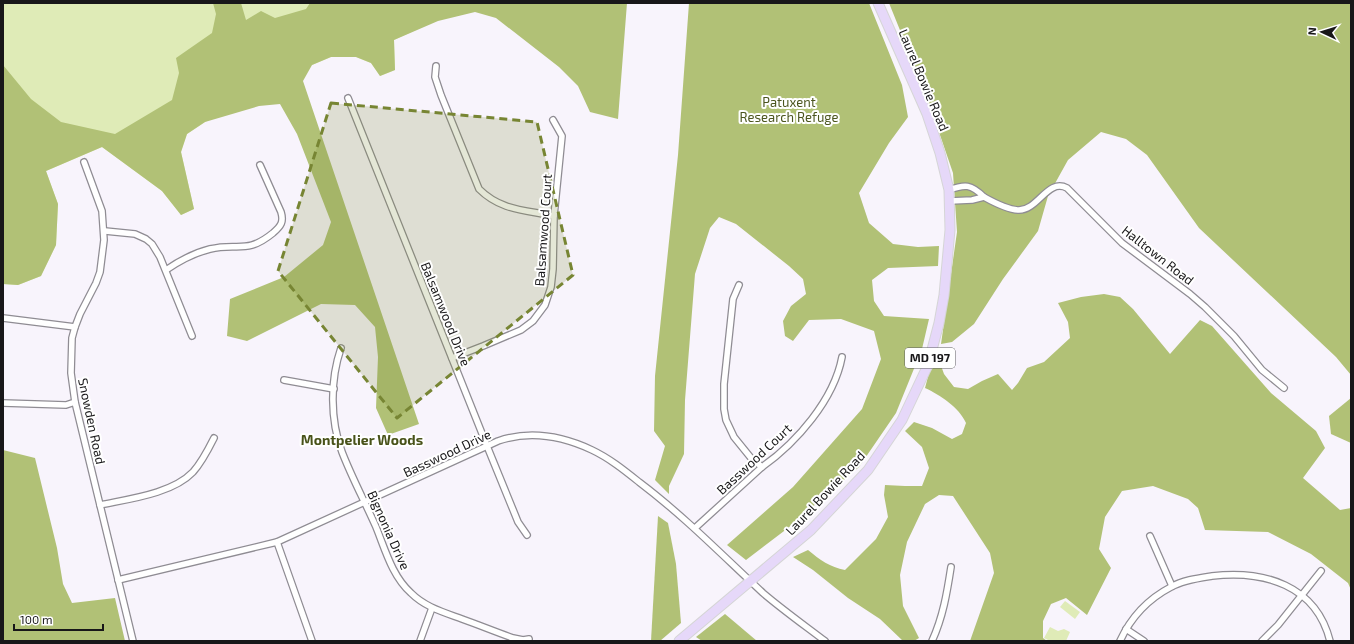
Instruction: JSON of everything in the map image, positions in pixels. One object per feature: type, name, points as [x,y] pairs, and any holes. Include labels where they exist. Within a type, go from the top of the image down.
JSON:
[{"type":"main road","name":"Laurel Bowie Road","points":[[679,641],[811,530],[872,464],[902,420],[928,365],[939,323],[944,295],[950,230],[949,190],[940,153],[927,114],[878,3]]},
{"type":"street","points":[[436,66],[435,77],[437,83],[479,189],[489,199],[510,208],[554,216]]},
{"type":"street","name":"Balsamwood Drive","points":[[348,98],[518,522],[527,535]]},
{"type":"street","name":"Balsamwood Court","points":[[452,358],[521,330],[534,321],[547,299],[551,287],[553,269],[554,216],[562,136],[553,120]]},
{"type":"street","name":"Snowden Road","points":[[84,162],[100,206],[105,231],[104,249],[100,272],[75,327],[70,362],[71,379],[75,402],[133,641]]},
{"type":"street","points":[[166,270],[189,256],[209,249],[218,247],[246,247],[254,245],[271,234],[282,224],[283,218],[281,212],[260,165]]},
{"type":"street","name":"Halltown Road","points":[[949,190],[961,185],[968,186],[994,202],[1019,210],[1029,207],[1038,201],[1052,187],[1064,186],[1122,243],[1205,307],[1234,336],[1262,370],[1284,388]]},
{"type":"street","points":[[950,201],[972,200],[984,197]]},
{"type":"street","points":[[105,231],[130,233],[146,239],[156,250],[166,270],[192,336]]},
{"type":"street","points":[[739,285],[733,299],[724,384],[724,409],[726,420],[734,437],[751,458],[762,467]]},
{"type":"street","points":[[3,318],[75,327]]},
{"type":"street","name":"Bignonia Drive","points":[[341,348],[334,372],[335,416],[339,442],[347,464],[395,572],[401,582],[411,594],[432,608],[512,638],[524,640],[529,639]]},
{"type":"street","name":"Basswood Court","points":[[695,528],[794,439],[823,403],[838,374],[842,357]]},
{"type":"street","points":[[284,380],[334,389]]},
{"type":"street","points":[[3,403],[66,405],[75,402]]},
{"type":"street","name":"Basswood Drive","points":[[118,580],[277,542],[487,446],[511,437],[535,435],[562,439],[579,444],[594,450],[618,465],[695,528],[770,598],[825,641]]},
{"type":"street","points":[[100,505],[155,492],[170,487],[183,480],[192,473],[204,457],[214,438]]},
{"type":"street","points":[[1150,536],[1172,586]]},
{"type":"street","points":[[277,542],[312,641]]},
{"type":"street","points":[[932,641],[939,626],[945,604],[951,567]]},
{"type":"street","points":[[1262,641],[1278,625],[1321,570]]},
{"type":"street","points":[[1120,641],[1130,622],[1144,606],[1172,586],[1202,578],[1221,575],[1238,575],[1274,580],[1284,584],[1301,595],[1310,602],[1320,616],[1330,641]]},
{"type":"street","points":[[420,641],[432,608]]},
{"type":"street","points":[[1126,629],[1144,641]]},
{"type":"highlighted area","points":[[331,103],[537,122],[573,275],[397,418],[278,271]]},
{"type":"green space","points":[[3,3],[474,3],[394,40],[395,70],[380,76],[371,63],[356,57],[331,57],[312,65],[205,122],[187,134],[181,152],[194,209],[181,215],[162,191],[102,147],[46,171],[58,204],[56,245],[41,276],[18,285],[3,284]]},
{"type":"green space","points":[[213,3],[241,3],[246,20],[261,11],[275,18],[306,9],[310,3],[627,3],[618,119],[590,112],[578,86],[559,67],[496,18],[475,12],[438,21],[394,40],[395,70],[380,76],[371,63],[356,57],[331,57],[312,65],[303,81],[419,424],[388,435],[376,408],[378,357],[375,327],[355,305],[321,304],[247,341],[227,336],[230,299],[284,277],[323,245],[331,222],[297,134],[280,104],[259,106],[205,122],[187,134],[181,152],[194,209],[181,215],[162,191],[102,147],[46,171],[58,204],[56,245],[41,276],[18,285],[3,284],[3,65],[31,99],[61,122],[115,134],[172,100],[179,73],[176,58],[212,33],[216,14]]},
{"type":"green space","name":"Patuxent Research Refuge","points":[[689,3],[869,3],[902,85],[908,117],[889,143],[859,193],[869,223],[893,244],[918,247],[939,246],[938,266],[888,268],[872,280],[874,301],[884,316],[929,319],[922,349],[896,413],[859,467],[788,528],[746,560],[727,545],[793,487],[862,409],[881,359],[874,331],[841,319],[809,320],[793,341],[785,336],[783,321],[791,306],[806,294],[803,279],[736,224],[719,217],[710,228],[695,274],[685,400],[684,454],[669,486],[669,494],[655,480],[665,446],[654,431],[655,376],[678,155]]},
{"type":"green space","points":[[889,3],[1351,3],[1351,375],[1336,357],[1199,228],[1147,155],[1126,139],[1101,132],[1068,160],[1048,196],[1038,231],[1003,279],[974,324],[952,342],[941,344],[957,232],[953,173],[927,97]]},
{"type":"green space","points":[[1104,294],[1120,297],[1133,309],[1170,354],[1200,320],[1212,326],[1271,393],[1316,431],[1325,448],[1303,478],[1340,510],[1351,508],[1351,590],[1348,583],[1311,554],[1268,532],[1205,530],[1198,508],[1188,499],[1153,486],[1122,491],[1105,517],[1099,549],[1111,568],[1087,615],[1066,598],[1051,604],[1043,621],[1043,638],[1047,641],[970,641],[994,573],[990,553],[953,496],[939,495],[925,504],[907,542],[900,575],[903,606],[919,638],[914,641],[903,641],[880,619],[848,598],[813,570],[793,557],[808,550],[825,563],[845,570],[876,539],[888,517],[884,495],[885,485],[922,486],[929,468],[922,447],[905,431],[914,422],[932,428],[952,439],[962,434],[966,423],[959,412],[943,398],[925,388],[929,373],[939,360],[944,374],[954,387],[968,389],[998,374],[1012,390],[1027,368],[1044,362],[1070,338],[1068,322],[1058,303],[1081,297]]},
{"type":"green space","points":[[1351,398],[1351,443],[1331,434],[1329,416]]},
{"type":"green space","points":[[3,450],[35,458],[57,548],[63,584],[72,603],[115,598],[125,641],[3,641]]},
{"type":"green space","points":[[658,516],[668,523],[676,564],[681,623],[660,641],[651,641]]},
{"type":"green space","points":[[1065,601],[1080,612],[1075,619],[1060,607]]},
{"type":"green space","points":[[725,614],[757,641],[702,641],[696,637]]},
{"type":"green space","points":[[1050,627],[1058,631],[1064,629],[1070,632],[1066,641],[1050,641],[1044,638]]},
{"type":"district","name":"Montpelier Woods","points":[[362,440]]}]
